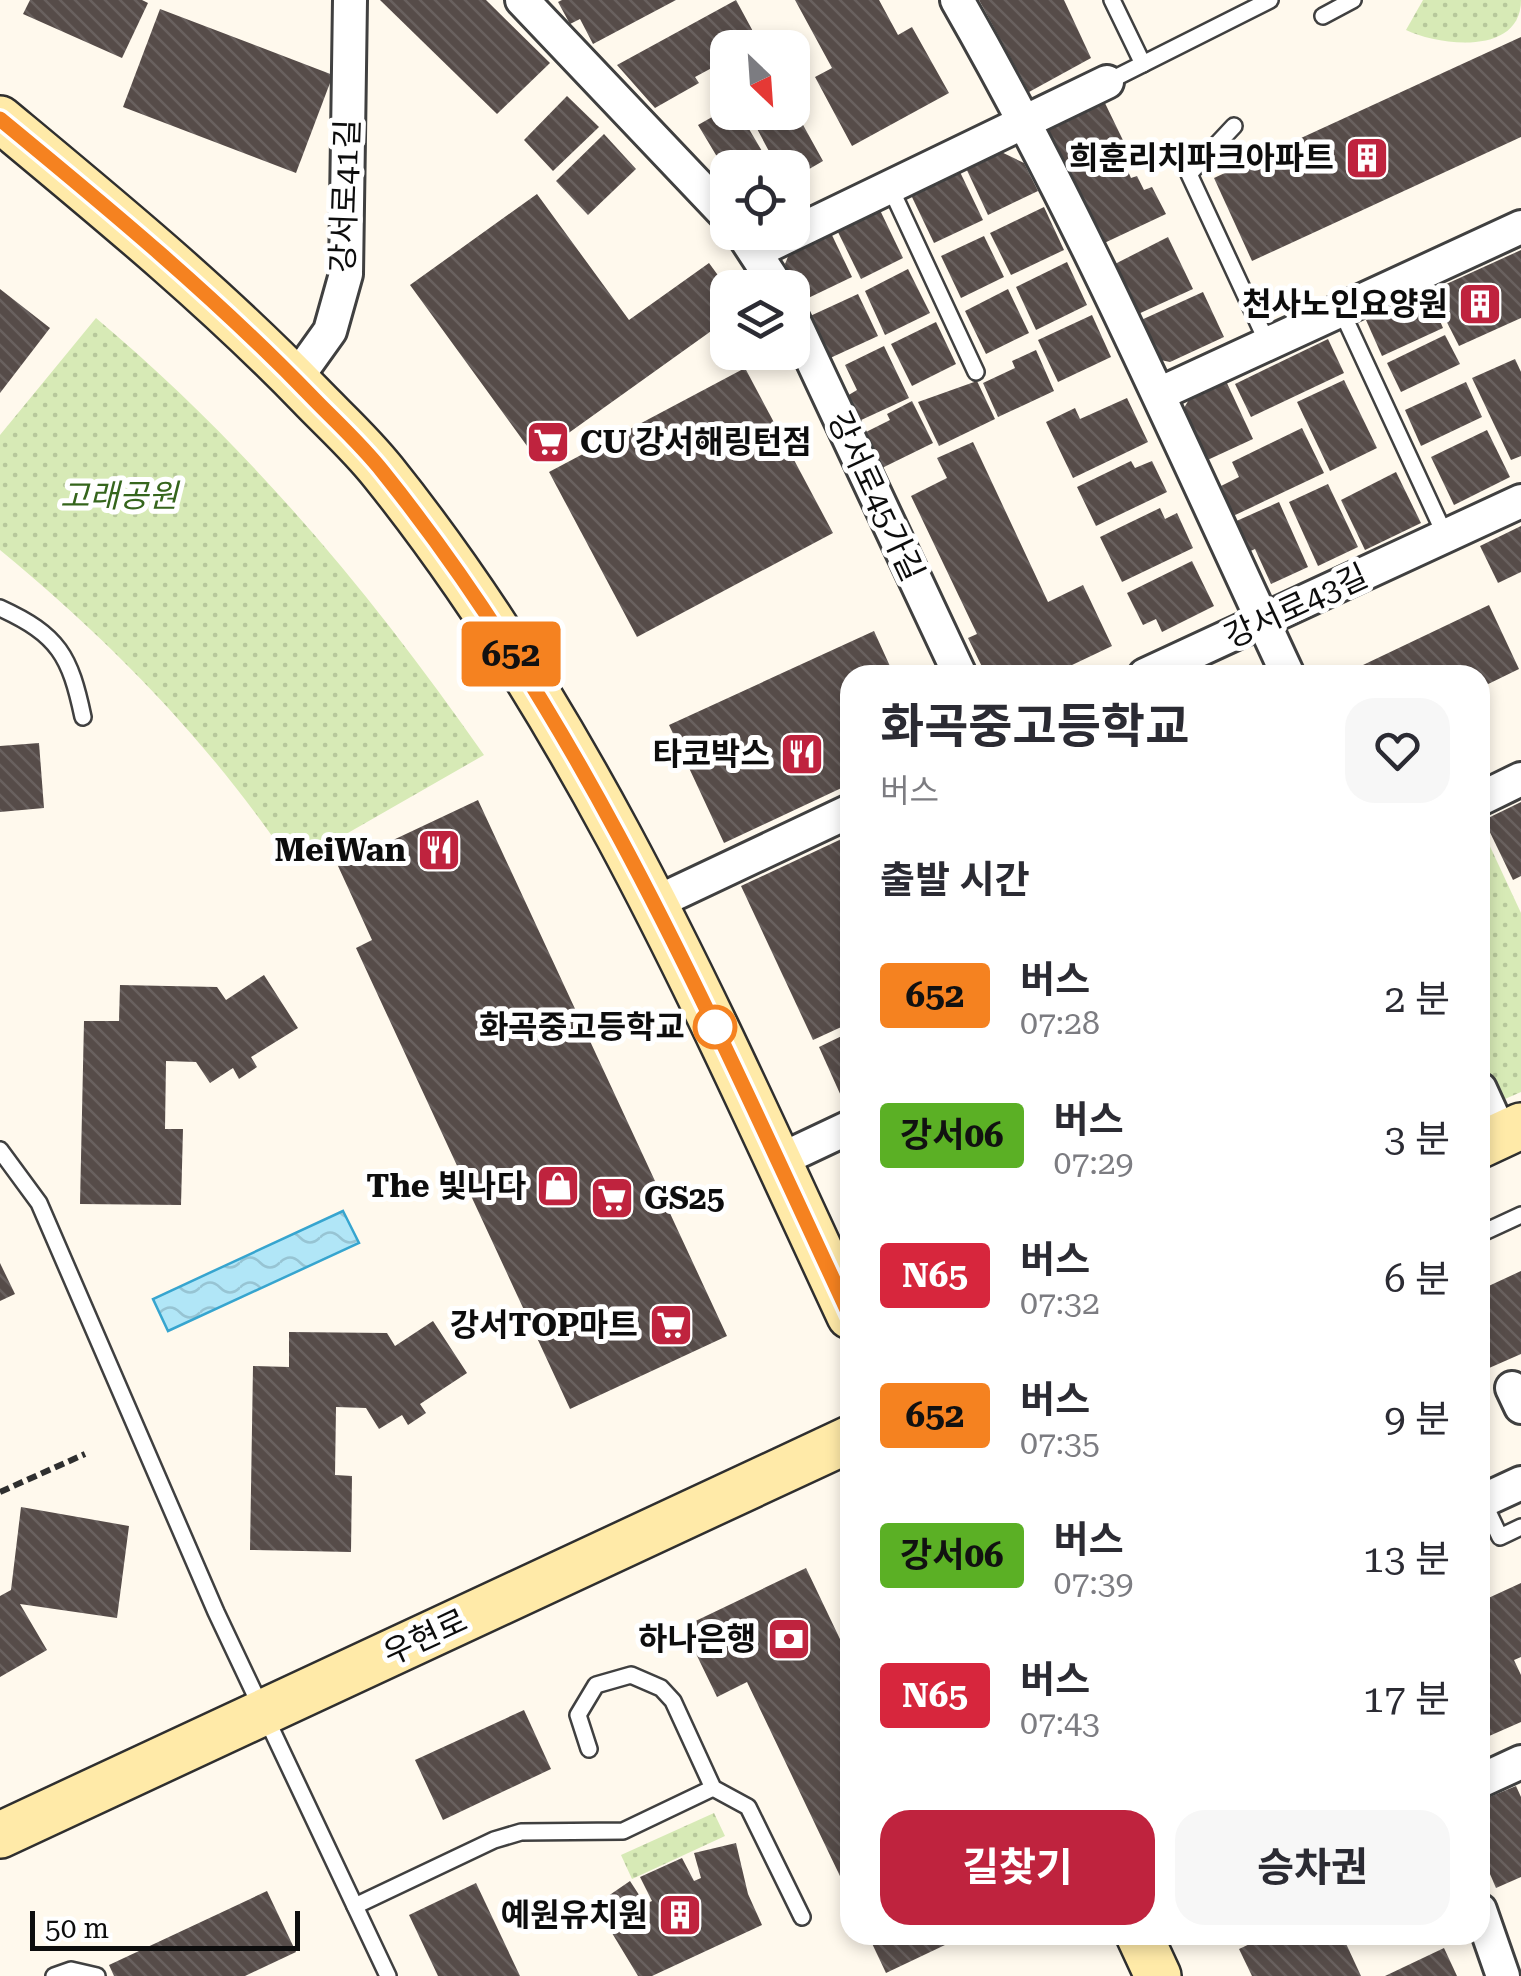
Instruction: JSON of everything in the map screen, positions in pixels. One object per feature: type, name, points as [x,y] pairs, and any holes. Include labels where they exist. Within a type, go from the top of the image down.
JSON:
[{"type":"main road","points":[[0,119],[220,303],[382,470],[485,613],[583,766],[655,903],[840,1294]]},
{"type":"main road","name":"우현로","points":[[0,1835],[840,1444]]},
{"type":"main road","points":[[1143,1945],[1158,1976]]},
{"type":"street","name":"강서로41길","points":[[295,380],[330,331],[346,274],[350,0]]},
{"type":"street","points":[[522,0],[710,199]]},
{"type":"street","points":[[957,0],[1026,122],[1159,394],[1283,665]]},
{"type":"street","points":[[810,219],[890,188],[1107,82]]},
{"type":"street","points":[[1159,394],[1521,227]]},
{"type":"street","name":"강서로45가길","points":[[810,355],[955,665]]},
{"type":"street","name":"강서로43길","points":[[1167,665],[1521,501]]},
{"type":"street","points":[[1490,794],[1521,780]]},
{"type":"street","points":[[655,903],[840,816]]},
{"type":"street","points":[[1490,1111],[1501,1135]]},
{"type":"street","points":[[778,1161],[840,1133]]},
{"type":"street","points":[[1490,1498],[1521,1483]]},
{"type":"street","points":[[1490,1776],[1521,1762]]},
{"type":"street","points":[[1490,1939],[1503,1976]]},
{"type":"lane","points":[[1112,0],[1143,64]]},
{"type":"lane","points":[[1107,82],[1270,0]]},
{"type":"lane","points":[[1322,16],[1353,0]]},
{"type":"lane","points":[[1234,126],[1189,174],[1268,344]]},
{"type":"lane","points":[[890,188],[976,372]]},
{"type":"lane","points":[[1340,310],[1446,537]]},
{"type":"lane","points":[[0,608],[41,627],[72,666],[84,717]]},
{"type":"lane","points":[[0,1150],[38,1203],[263,1712],[388,1976]]},
{"type":"lane","points":[[1490,1229],[1521,1215]]},
{"type":"lane","points":[[1490,1517],[1500,1536],[1521,1527]]},
{"type":"lane","points":[[589,1749],[578,1715],[584,1699],[596,1685],[613,1677],[647,1680],[672,1702],[713,1788],[748,1806],[802,1917]]},
{"type":"lane","points":[[355,1906],[494,1840],[521,1832],[623,1831],[713,1788]]},
{"type":"lane","points":[[54,1976],[83,1970],[97,1976]]},
{"type":"path","points":[[0,1492],[85,1454]]},
{"type":"green space","points":[[1423,0],[1521,0],[1517,18],[1508,31],[1476,42],[1457,42],[1406,30]]},
{"type":"green space","name":"고래공원","points":[[96,318],[205,418],[305,524],[397,636],[484,755],[292,865],[228,778],[158,697],[81,621],[0,550],[0,435]]},
{"type":"green space","points":[[1490,846],[1521,913],[1521,1092],[1498,1102],[1490,1084]]},
{"type":"green space","points":[[714,1813],[725,1836],[632,1879],[621,1855]]},
{"type":"water","points":[[343,1211],[359,1243],[168,1331],[153,1299]]},
{"type":"building","points":[[30,0],[148,3],[122,58],[23,14]]},
{"type":"building","points":[[380,0],[486,0],[550,63],[497,114]]},
{"type":"building","points":[[676,0],[593,44],[580,19],[570,24],[558,2]]},
{"type":"building","points":[[736,0],[752,30],[710,30],[710,69],[695,77],[699,83],[655,108],[617,65]]},
{"type":"building","points":[[795,0],[879,0],[898,35],[912,27],[949,93],[852,146],[815,77],[832,68]]},
{"type":"building","points":[[979,0],[1064,0],[1091,58],[1029,92]]},
{"type":"building","points":[[160,9],[333,75],[296,173],[123,107]]},
{"type":"building","name":"희훈리치파크아파트","points":[[1521,37],[1521,137],[1252,261],[1214,178]]},
{"type":"building","points":[[567,96],[599,127],[553,171],[524,140]]},
{"type":"building","points":[[1103,99],[1134,163],[1126,167],[1131,178],[1137,176],[1144,190],[1152,187],[1166,214],[1100,245],[1042,127]]},
{"type":"building","points":[[710,118],[710,130],[750,130],[761,150],[713,150],[698,125]]},
{"type":"building","points":[[758,130],[806,130],[823,161],[810,169],[810,150],[768,150]]},
{"type":"building","points":[[604,134],[636,169],[588,215],[556,181]]},
{"type":"building","points":[[997,150],[1024,163],[1038,191],[988,215],[965,166]]},
{"type":"building","points":[[960,172],[983,220],[934,243],[911,195]]},
{"type":"building","points":[[537,194],[629,320],[709,263],[714,270],[710,270],[710,332],[535,457],[410,285]]},
{"type":"building","points":[[878,206],[903,258],[861,279],[835,226]]},
{"type":"building","points":[[1044,207],[1064,250],[1011,275],[990,233]]},
{"type":"building","points":[[830,231],[852,277],[810,297],[810,270],[788,270],[785,264],[791,250],[810,250],[810,240]]},
{"type":"building","points":[[984,236],[1004,277],[961,298],[941,256]]},
{"type":"building","points":[[1168,237],[1193,289],[1136,315],[1111,266]]},
{"type":"building","name":"천사노인요양원","points":[[1521,250],[1521,318],[1459,346],[1431,291]]},
{"type":"building","points":[[1067,262],[1087,305],[1036,330],[1016,287]]},
{"type":"building","points":[[908,269],[930,313],[885,335],[865,291]]},
{"type":"building","points":[[0,289],[50,328],[0,393]]},
{"type":"building","points":[[1008,289],[1029,333],[986,354],[965,311]]},
{"type":"building","points":[[1203,292],[1224,337],[1170,362],[1156,359],[1139,321]]},
{"type":"building","points":[[1427,292],[1443,328],[1382,356],[1366,320]]},
{"type":"building","points":[[858,294],[878,336],[828,359],[810,316]]},
{"type":"building","points":[[1092,315],[1111,357],[1058,382],[1038,340]]},
{"type":"building","points":[[936,322],[956,364],[912,386],[891,344]]},
{"type":"building","points":[[1445,335],[1460,364],[1401,392],[1387,363]]},
{"type":"building","points":[[1328,339],[1344,373],[1251,417],[1235,384]]},
{"type":"building","points":[[884,346],[909,398],[859,421],[847,396],[857,390],[845,365]]},
{"type":"building","points":[[1036,350],[1054,391],[998,417],[983,383],[1015,368],[1012,361]]},
{"type":"building","points":[[1515,359],[1521,372],[1521,456],[1511,460],[1472,378]]},
{"type":"building","points":[[746,370],[833,533],[637,637],[549,472]]},
{"type":"building","points":[[1344,380],[1377,448],[1330,471],[1297,402]]},
{"type":"building","points":[[977,381],[995,419],[939,446],[918,402]]},
{"type":"building","points":[[1226,381],[1253,439],[1201,463],[1179,416],[1190,398]]},
{"type":"building","points":[[1466,382],[1482,417],[1421,446],[1405,410]]},
{"type":"building","points":[[1127,398],[1148,442],[1073,478],[1046,422],[1075,408],[1080,419]]},
{"type":"building","points":[[912,401],[933,443],[882,468],[864,433],[890,420],[887,414]]},
{"type":"building","points":[[1302,428],[1324,473],[1231,517],[1217,488],[1239,477],[1232,462]]},
{"type":"building","points":[[1487,430],[1510,477],[1454,505],[1431,457]]},
{"type":"building","points":[[973,442],[1048,602],[1083,585],[1112,646],[1072,665],[981,665],[968,638],[977,634],[911,496],[947,478],[937,458]]},
{"type":"building","points":[[1131,461],[1135,468],[1152,461],[1167,492],[1096,526],[1077,487]]},
{"type":"building","points":[[1396,472],[1421,523],[1365,550],[1341,500]]},
{"type":"building","points":[[1328,484],[1358,547],[1318,566],[1289,502]]},
{"type":"building","points":[[1279,502],[1308,567],[1271,584],[1255,549],[1246,553],[1232,523]]},
{"type":"building","points":[[1160,508],[1165,519],[1177,513],[1193,548],[1122,582],[1100,537]]},
{"type":"building","points":[[1521,526],[1521,572],[1498,583],[1480,546]]},
{"type":"building","points":[[1192,561],[1214,606],[1162,632],[1156,619],[1143,625],[1127,593]]},
{"type":"building","points":[[1489,605],[1519,669],[1490,683],[1490,665],[1363,665]]},
{"type":"building","points":[[874,631],[889,665],[840,665],[840,789],[724,843],[669,725]]},
{"type":"building","points":[[39,743],[44,808],[0,812],[0,746]]},
{"type":"building","points":[[478,800],[727,1336],[570,1409],[356,948],[372,940],[338,866]]},
{"type":"building","points":[[1521,802],[1521,876],[1513,880],[1490,832],[1490,817]]},
{"type":"building","points":[[840,840],[840,1028],[813,1040],[741,886]]},
{"type":"building","points":[[264,975],[298,1028],[251,1057],[257,1067],[239,1079],[233,1068],[210,1083],[196,1062],[166,1061],[165,1129],[183,1129],[181,1205],[80,1204],[84,1021],[119,1021],[120,985],[217,987],[226,1000]]},
{"type":"building","points":[[840,1037],[840,1094],[819,1047]]},
{"type":"building","points":[[0,1263],[15,1294],[0,1301]]},
{"type":"building","points":[[1521,1271],[1521,1354],[1490,1368],[1490,1285]]},
{"type":"building","points":[[433,1321],[467,1373],[420,1404],[426,1413],[408,1425],[402,1415],[379,1429],[366,1408],[336,1407],[335,1475],[352,1476],[351,1552],[250,1550],[253,1366],[289,1367],[289,1332],[387,1333],[395,1346]]},
{"type":"building","points":[[21,1507],[129,1526],[117,1618],[20,1604],[47,1650],[0,1677],[0,1596],[11,1590]]},
{"type":"building","points":[[806,1568],[840,1639],[840,1876],[747,1682],[717,1697],[683,1627]]},
{"type":"building","points":[[1521,1583],[1521,1657],[1514,1660],[1521,1675],[1521,1722],[1490,1736],[1490,1597]]},
{"type":"building","points":[[524,1710],[551,1769],[443,1820],[415,1760]]},
{"type":"building","points":[[1516,1786],[1521,1797],[1521,1877],[1496,1888],[1490,1874],[1490,1797]]},
{"type":"building","name":"예원유치원","points":[[736,1843],[748,1894],[762,1925],[652,1976],[638,1976],[595,1905],[630,1881],[645,1904],[652,1901],[640,1877],[682,1858],[694,1881],[701,1878],[694,1853]]},
{"type":"building","points":[[476,1883],[520,1976],[438,1976],[409,1915]]},
{"type":"building","points":[[267,1891],[296,1952],[245,1976],[114,1976],[109,1965]]},
{"type":"building","points":[[873,1945],[945,1945],[886,1973]]},
{"type":"building","points":[[1248,1945],[1347,1945],[1361,1976],[1252,1976],[1239,1949]]},
{"type":"building","points":[[1444,1948],[1457,1976],[1385,1976]]},
{"type":"bus line","name":"652","points":[[0,119],[220,303],[382,470],[485,613],[583,766],[655,903],[840,1295]]},
{"type":"place","name":"희훈리치파크아파트","points":[[1367,158]]},
{"type":"place","name":"천사노인요양원","points":[[1480,304]]},
{"type":"place","name":"CU 강서해링턴점","points":[[548,442]]},
{"type":"place","name":"타코박스","points":[[802,754]]},
{"type":"place","name":"MeiWan","points":[[439,850]]},
{"type":"place","name":"화곡중고등학교","points":[[715,1027]]},
{"type":"place","name":"The 빛나다","points":[[558,1186]]},
{"type":"place","name":"GS25","points":[[612,1198]]},
{"type":"place","name":"강서TOP마트","points":[[671,1325]]},
{"type":"place","name":"하나은행","points":[[789,1639]]},
{"type":"place","name":"예원유치원","points":[[680,1915]]}]
